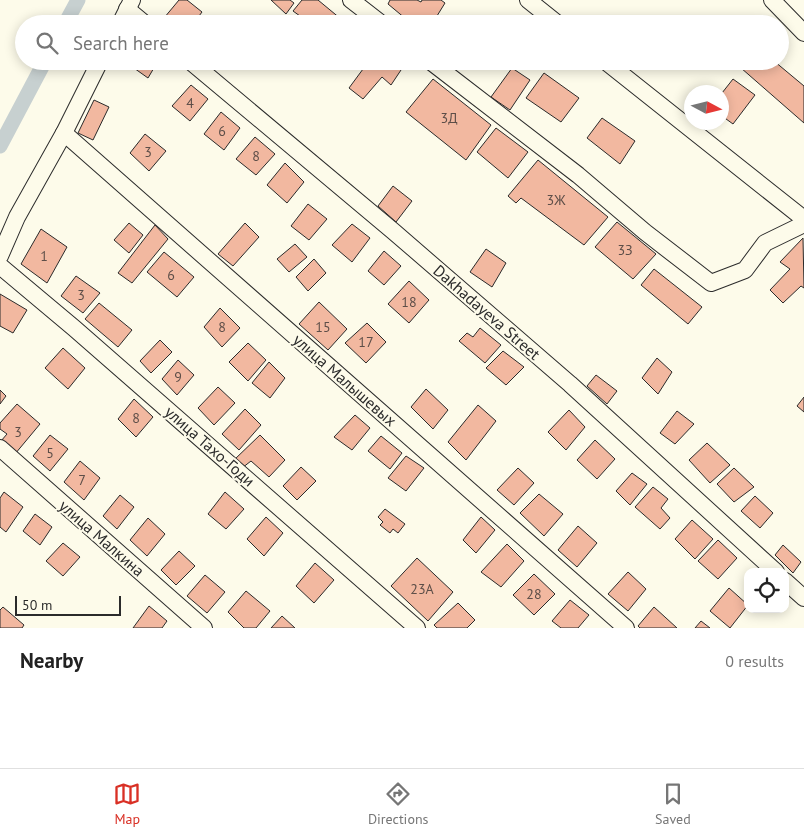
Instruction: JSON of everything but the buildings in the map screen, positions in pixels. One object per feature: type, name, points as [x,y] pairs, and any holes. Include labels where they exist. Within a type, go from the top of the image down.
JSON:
[{"type":"street","points":[[351,0],[370,15]]},
{"type":"street","points":[[528,0],[547,15]]},
{"type":"street","points":[[772,0],[787,15]]},
{"type":"street","points":[[129,4],[138,15]]},
{"type":"street","points":[[789,18],[804,33]]},
{"type":"street","points":[[0,256],[17,217],[64,133],[96,70]]},
{"type":"street","name":"Dakhadayeva Street","points":[[201,70],[570,384],[772,568]]},
{"type":"street","points":[[442,70],[578,175],[645,232],[710,283],[746,270],[765,243],[804,224]]},
{"type":"street","points":[[616,70],[804,219]]},
{"type":"street","name":"улица Малышевых","points":[[64,133],[626,628]]},
{"type":"street","name":"улица Тахо-Годи","points":[[0,266],[89,340],[417,628]]},
{"type":"street","name":"улица Малкина","points":[[0,448],[204,628]]},
{"type":"street","points":[[789,585],[804,598]]},
{"type":"waterway","points":[[70,15],[78,0]]},
{"type":"waterway","points":[[0,146],[40,70]]}]
